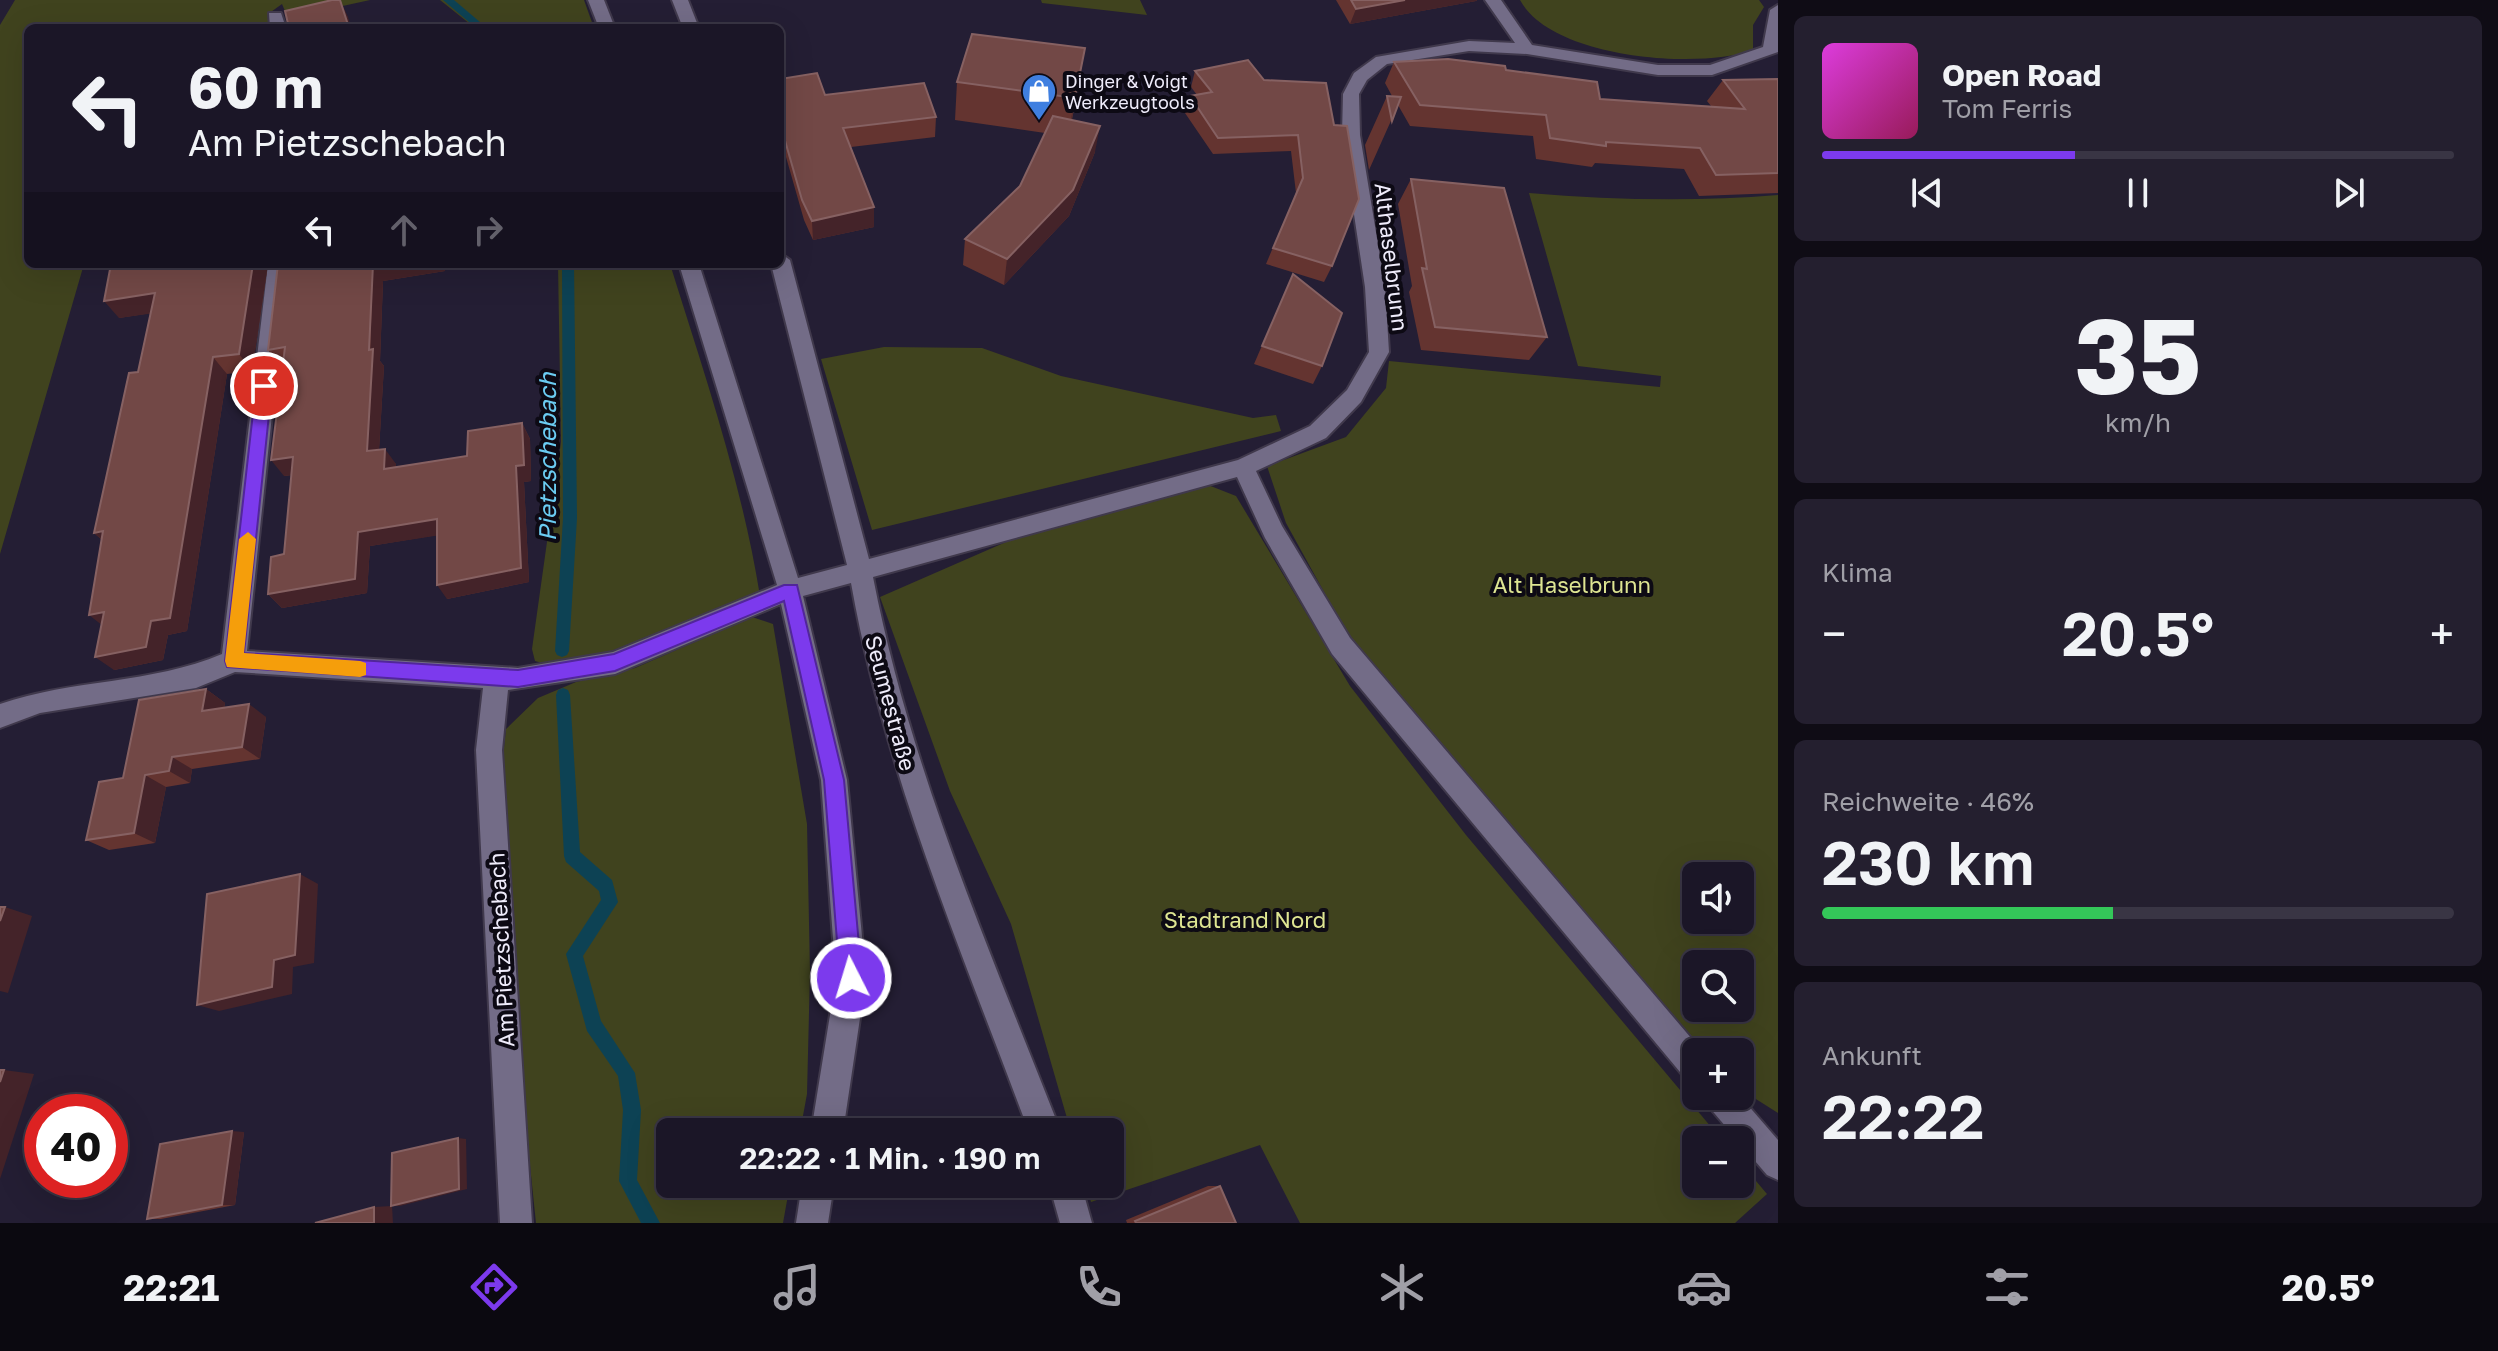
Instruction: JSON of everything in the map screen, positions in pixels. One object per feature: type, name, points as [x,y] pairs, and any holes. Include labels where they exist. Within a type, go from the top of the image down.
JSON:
[{"type":"street","points":[[596,0],[605,24]]},
{"type":"street","points":[[680,0],[689,24]]},
{"type":"street","points":[[1493,0],[1527,49]]},
{"type":"street","name":"Althaselbrunn","points":[[790,590],[1243,467],[1318,432],[1354,396],[1379,352],[1375,287],[1351,135],[1351,94],[1360,77],[1382,60],[1469,46],[1527,49],[1658,70],[1712,70],[1771,50],[1778,10]]},
{"type":"street","points":[[234,661],[278,268]]},
{"type":"street","points":[[690,268],[790,590],[834,780],[851,978],[829,1118]]},
{"type":"street","name":"Seumestraße","points":[[782,268],[860,570],[878,666],[917,797],[1040,1118]]},
{"type":"street","points":[[1243,467],[1273,531],[1341,646],[1682,1050]]},
{"type":"street","points":[[0,716],[40,702],[196,677],[234,661],[518,679],[615,663],[790,590]]},
{"type":"street","name":"Am Pietzschebach","points":[[497,678],[489,750],[516,1223]]},
{"type":"street","points":[[1732,1110],[1778,1164]]},
{"type":"street","points":[[812,1223],[816,1198]]},
{"type":"street","points":[[1069,1198],[1076,1223]]},
{"type":"green space","points":[[15,0],[370,0],[288,18],[282,4],[268,14],[271,23],[24,24],[24,268],[83,268],[0,554],[0,25]]},
{"type":"green space","points":[[440,0],[584,0],[593,24],[470,24]]},
{"type":"green space","points":[[1041,0],[1140,0],[1147,15],[1042,3]]},
{"type":"green space","points":[[1520,0],[1759,0],[1764,7],[1753,25],[1753,50],[1697,59],[1627,54],[1593,47],[1562,35],[1537,20]]},
{"type":"green space","name":"Alt Haselbrunn","points":[[1529,193],[1654,199],[1778,195],[1778,1113],[1754,1098],[1754,1038],[1691,1038],[1351,641],[1286,523],[1267,466],[1346,437],[1386,388],[1389,361],[1660,387],[1661,376],[1578,366]]},
{"type":"green space","points":[[558,268],[671,268],[733,470],[760,596],[603,654],[552,666],[535,661],[532,649],[561,442]]},
{"type":"green space","points":[[884,347],[982,348],[1061,376],[1253,418],[1276,415],[1281,431],[872,530],[821,359]]},
{"type":"green space","name":"Stadtrand Nord","points":[[1203,483],[1236,496],[1350,686],[1466,835],[1682,1092],[1682,1110],[1697,1110],[1710,1126],[1682,1126],[1682,1198],[1754,1198],[1754,1179],[1767,1194],[1735,1223],[1300,1223],[1260,1145],[1124,1191],[1124,1118],[1067,1118],[1011,924],[950,791],[880,597],[1038,528]]},
{"type":"green space","points":[[752,617],[773,624],[807,824],[810,972],[807,1094],[803,1118],[656,1118],[656,1198],[787,1198],[783,1223],[536,1223],[512,993],[502,765],[506,729],[538,698],[576,682],[635,668]]},
{"type":"building","points":[[340,0],[348,24],[288,24],[285,11]]},
{"type":"building","points":[[1351,0],[1405,0],[1356,9]]},
{"type":"building","points":[[972,34],[1085,48],[1075,98],[957,82]]},
{"type":"building","points":[[1448,59],[1597,82],[1600,99],[1745,109],[1723,80],[1778,79],[1778,173],[1716,175],[1700,148],[1606,142],[1606,146],[1550,138],[1546,115],[1420,105],[1394,62]]},
{"type":"building","points":[[1248,60],[1264,80],[1326,83],[1334,125],[1347,126],[1359,199],[1332,266],[1273,248],[1303,178],[1298,135],[1218,138],[1190,96],[1212,92],[1195,71]]},
{"type":"building","points":[[817,73],[825,95],[924,83],[936,117],[843,128],[874,207],[812,221],[802,200],[784,137],[784,78]]},
{"type":"building","points":[[1387,96],[1401,97],[1392,121]]},
{"type":"building","points":[[1053,116],[1100,126],[1073,190],[1007,259],[965,239],[1020,186]]},
{"type":"building","points":[[1411,179],[1504,188],[1547,337],[1435,327],[1422,268],[1427,269]]},
{"type":"building","points":[[110,268],[252,268],[239,354],[213,357],[170,618],[151,621],[146,647],[95,657],[104,612],[89,615],[103,531],[94,533],[129,373],[138,372],[155,293],[104,301]]},
{"type":"building","points":[[278,268],[373,268],[369,350],[373,349],[367,451],[385,449],[384,469],[467,456],[468,431],[522,423],[524,465],[516,466],[521,568],[437,585],[437,519],[358,532],[355,579],[268,594],[271,557],[284,554],[293,457],[271,460],[285,347],[268,350]]},
{"type":"building","points":[[1293,274],[1342,313],[1322,366],[1262,346]]},
{"type":"building","points":[[206,689],[202,711],[249,704],[242,747],[172,757],[169,771],[145,775],[134,833],[86,840],[99,782],[123,778],[139,700]]},
{"type":"building","points":[[300,874],[295,955],[274,960],[272,987],[197,1005],[207,894]]},
{"type":"building","points":[[232,1131],[222,1205],[147,1219],[160,1144]]},
{"type":"building","points":[[458,1138],[459,1189],[391,1206],[392,1153]]},
{"type":"building","points":[[1220,1186],[1236,1223],[1135,1221]]},
{"type":"building","points":[[374,1207],[374,1223],[315,1223]]},
{"type":"waterway","name":"Pietzschebach","points":[[448,0],[477,24]]},
{"type":"waterway","name":"Pietzschebach","points":[[562,651],[570,518],[568,268]]},
{"type":"waterway","name":"Pietzschebach","points":[[563,695],[572,856],[606,886],[610,902],[574,954],[593,1025],[626,1073],[632,1110],[628,1181],[651,1223]]},
{"type":"slow traffic","points":[[248,539],[234,661],[360,669]]},
{"type":"place","name":"Dinger & Voigt Werkzeugtools","points":[[1039,122]]},
{"type":"route","points":[[264,386],[234,661],[518,679],[615,663],[790,590],[834,780],[851,978]]}]
